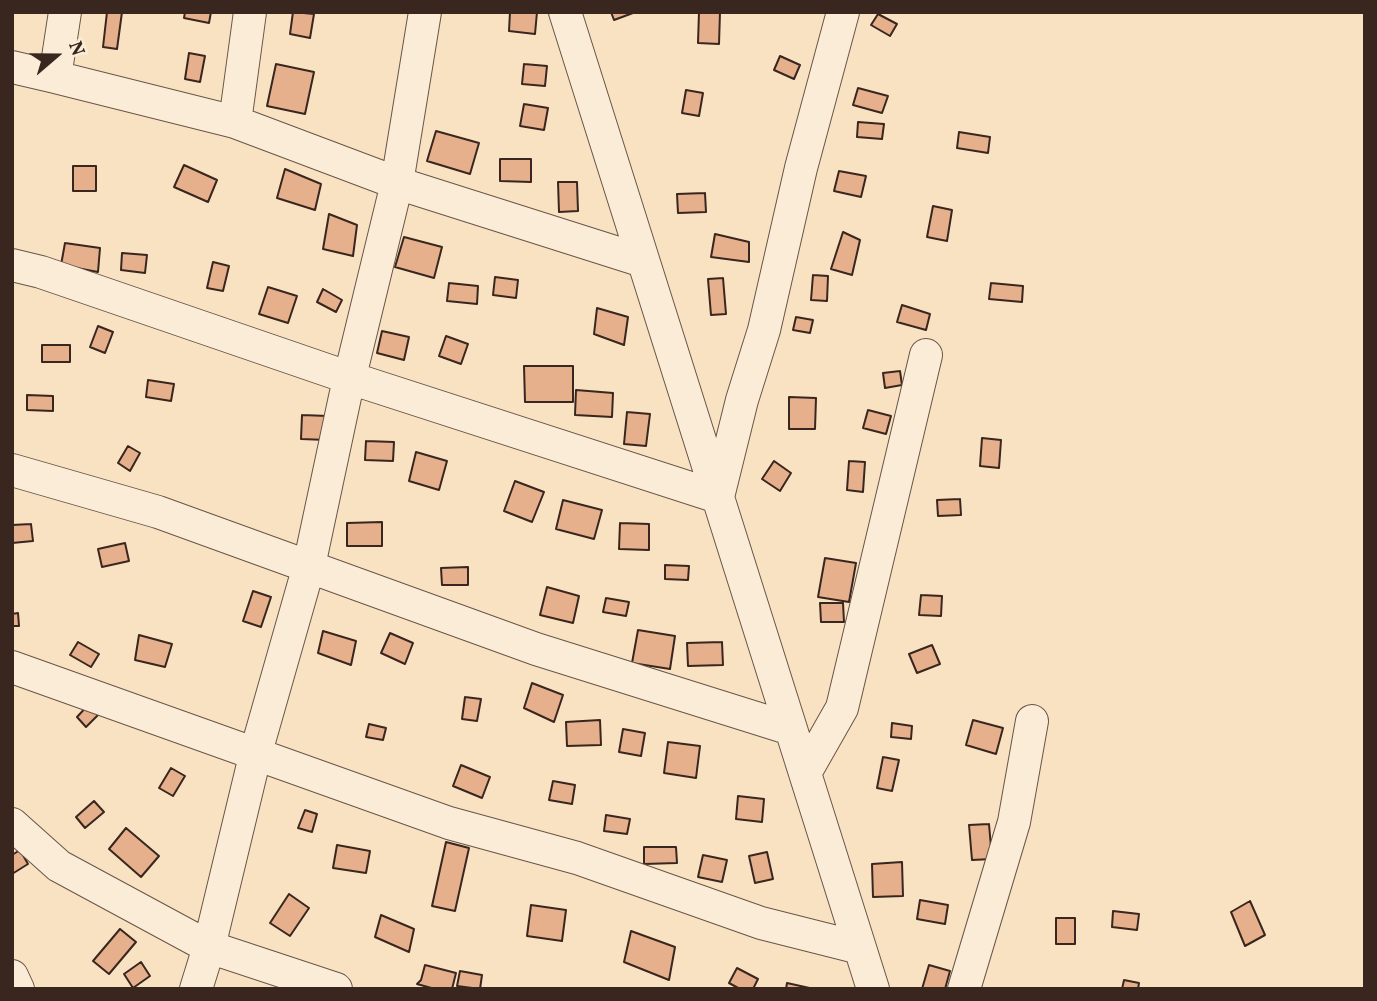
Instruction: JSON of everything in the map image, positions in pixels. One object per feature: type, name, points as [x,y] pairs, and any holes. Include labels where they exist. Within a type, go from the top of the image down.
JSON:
[{"type":"street","points":[[55,77],[65,12]]},
{"type":"street","points":[[234,122],[250,12]]},
{"type":"street","points":[[197,989],[256,752],[309,566],[350,378],[397,183],[425,12]]},
{"type":"street","points":[[565,12],[873,989]]},
{"type":"street","points":[[718,497],[742,400],[764,330],[801,168],[843,12]]},
{"type":"street","points":[[12,67],[234,122],[397,183],[643,261]]},
{"type":"street","points":[[12,265],[41,272],[350,378],[718,497]]},
{"type":"street","points":[[805,773],[842,708],[926,355]]},
{"type":"street","points":[[12,470],[158,512],[536,649],[791,730]]},
{"type":"street","points":[[12,667],[449,823],[578,858],[761,923],[860,948]]},
{"type":"street","points":[[964,989],[1014,821],[1032,721]]},
{"type":"street","points":[[12,824],[59,866],[209,947],[336,989]]},
{"type":"street","points":[[12,976],[18,989]]},
{"type":"building","points":[[107,12],[122,12],[117,49],[103,47]]},
{"type":"building","points":[[185,12],[211,12],[209,23],[184,18]]},
{"type":"building","points":[[293,12],[314,14],[310,38],[290,34]]},
{"type":"building","points":[[510,12],[537,12],[535,34],[509,31]]},
{"type":"building","points":[[611,12],[633,12],[633,13],[614,20]]},
{"type":"building","points":[[699,12],[720,12],[719,44],[698,43]]},
{"type":"building","points":[[878,14],[897,24],[890,36],[871,25]]},
{"type":"building","points":[[189,53],[205,56],[200,82],[185,79]]},
{"type":"building","points":[[780,56],[800,65],[794,79],[774,70]]},
{"type":"building","points":[[276,64],[314,72],[305,114],[267,106]]},
{"type":"building","points":[[524,64],[547,66],[545,86],[522,84]]},
{"type":"building","points":[[858,88],[888,96],[882,113],[853,105]]},
{"type":"building","points":[[686,90],[703,93],[699,116],[682,113]]},
{"type":"building","points":[[524,104],[548,108],[544,130],[520,126]]},
{"type":"building","points":[[858,122],[884,124],[882,139],[857,137]]},
{"type":"building","points":[[436,131],[479,143],[470,174],[427,161]]},
{"type":"building","points":[[959,132],[990,137],[988,153],[957,148]]},
{"type":"building","points":[[500,159],[531,159],[531,182],[500,181]]},
{"type":"building","points":[[184,165],[217,180],[208,202],[174,187]]},
{"type":"building","points":[[73,166],[96,166],[96,191],[73,191]]},
{"type":"building","points":[[285,169],[321,184],[315,210],[277,198]]},
{"type":"building","points":[[839,171],[866,176],[861,197],[834,191]]},
{"type":"building","points":[[558,182],[577,182],[578,211],[559,212]]},
{"type":"building","points":[[705,193],[706,212],[678,213],[677,194]]},
{"type":"building","points":[[933,206],[952,210],[947,241],[927,237]]},
{"type":"building","points":[[329,214],[357,225],[353,256],[323,249]]},
{"type":"building","points":[[843,232],[860,240],[852,275],[831,269]]},
{"type":"building","points":[[715,234],[749,242],[749,262],[711,257]]},
{"type":"building","points":[[404,237],[442,247],[434,278],[395,267]]},
{"type":"building","points":[[65,243],[100,248],[98,272],[61,265]]},
{"type":"building","points":[[122,253],[147,255],[145,273],[121,270]]},
{"type":"building","points":[[213,262],[229,266],[223,291],[207,288]]},
{"type":"building","points":[[813,275],[828,276],[827,301],[811,300]]},
{"type":"building","points":[[495,277],[518,280],[516,298],[493,295]]},
{"type":"building","points":[[723,278],[726,314],[711,315],[708,279]]},
{"type":"building","points":[[449,283],[478,286],[477,304],[447,301]]},
{"type":"building","points":[[991,283],[1023,286],[1022,302],[989,299]]},
{"type":"building","points":[[268,287],[297,296],[288,323],[259,314]]},
{"type":"building","points":[[323,289],[342,300],[336,312],[317,302]]},
{"type":"building","points":[[902,305],[930,314],[926,330],[897,322]]},
{"type":"building","points":[[597,308],[628,317],[624,345],[594,334]]},
{"type":"building","points":[[796,317],[813,320],[810,333],[793,330]]},
{"type":"building","points":[[98,326],[113,332],[105,353],[90,347]]},
{"type":"building","points":[[382,331],[409,337],[404,360],[377,353]]},
{"type":"building","points":[[446,336],[468,344],[461,364],[439,356]]},
{"type":"building","points":[[42,345],[70,345],[70,362],[42,362]]},
{"type":"building","points":[[524,366],[573,366],[573,402],[525,402]]},
{"type":"building","points":[[900,371],[902,385],[885,388],[883,373]]},
{"type":"building","points":[[148,380],[174,384],[171,401],[146,397]]},
{"type":"building","points":[[576,390],[613,393],[612,417],[575,415]]},
{"type":"building","points":[[27,395],[53,396],[53,411],[27,410]]},
{"type":"building","points":[[789,397],[816,398],[815,429],[789,429]]},
{"type":"building","points":[[868,410],[891,416],[886,434],[863,428]]},
{"type":"building","points":[[627,412],[650,414],[646,446],[624,444]]},
{"type":"building","points":[[302,415],[328,416],[327,440],[301,439]]},
{"type":"building","points":[[982,438],[1001,440],[999,468],[980,466]]},
{"type":"building","points":[[366,441],[394,442],[393,461],[365,460]]},
{"type":"building","points":[[128,446],[140,453],[130,471],[118,463]]},
{"type":"building","points":[[416,452],[447,461],[439,490],[409,481]]},
{"type":"building","points":[[774,461],[791,473],[780,491],[762,479]]},
{"type":"building","points":[[849,461],[865,462],[863,492],[847,490]]},
{"type":"building","points":[[515,481],[544,492],[532,522],[504,511]]},
{"type":"building","points":[[960,499],[961,515],[938,516],[937,500]]},
{"type":"building","points":[[563,500],[602,510],[594,539],[556,529]]},
{"type":"building","points":[[382,522],[382,546],[347,546],[347,523]]},
{"type":"building","points":[[620,523],[649,524],[649,550],[619,549]]},
{"type":"building","points":[[31,524],[33,541],[12,543],[12,525]]},
{"type":"building","points":[[125,543],[129,561],[102,567],[98,549]]},
{"type":"building","points":[[825,558],[856,563],[849,602],[818,597]]},
{"type":"building","points":[[665,565],[689,566],[688,580],[665,579]]},
{"type":"building","points":[[468,567],[468,585],[442,585],[441,568]]},
{"type":"building","points":[[547,587],[579,596],[573,623],[540,615]]},
{"type":"building","points":[[253,591],[271,597],[261,627],[243,621]]},
{"type":"building","points":[[921,595],[942,596],[941,616],[919,615]]},
{"type":"building","points":[[606,598],[629,602],[626,616],[603,612]]},
{"type":"building","points":[[820,603],[843,603],[844,622],[821,622]]},
{"type":"building","points":[[18,613],[19,626],[12,626],[12,614]]},
{"type":"building","points":[[638,630],[675,636],[670,669],[632,663]]},
{"type":"building","points":[[323,631],[356,641],[351,665],[318,653]]},
{"type":"building","points":[[390,633],[413,643],[405,664],[381,653]]},
{"type":"building","points":[[139,635],[172,644],[165,667],[135,660]]},
{"type":"building","points":[[78,642],[99,654],[91,667],[70,655]]},
{"type":"building","points":[[722,642],[723,665],[688,666],[687,643]]},
{"type":"building","points":[[932,645],[940,664],[917,673],[909,654]]},
{"type":"building","points":[[532,683],[563,695],[554,722],[524,708]]},
{"type":"building","points":[[465,697],[481,699],[477,721],[462,719]]},
{"type":"building","points":[[90,703],[100,713],[86,727],[77,717]]},
{"type":"building","points":[[600,720],[601,745],[567,746],[566,722]]},
{"type":"building","points":[[973,720],[1003,728],[996,754],[966,745]]},
{"type":"building","points":[[892,723],[912,726],[911,739],[891,737]]},
{"type":"building","points":[[369,724],[386,728],[383,740],[366,737]]},
{"type":"building","points":[[623,729],[645,733],[641,756],[619,752]]},
{"type":"building","points":[[668,742],[700,746],[696,778],[664,773]]},
{"type":"building","points":[[883,757],[899,760],[892,791],[877,788]]},
{"type":"building","points":[[461,765],[490,777],[482,798],[453,786]]},
{"type":"building","points":[[171,768],[185,776],[173,796],[159,788]]},
{"type":"building","points":[[553,781],[575,785],[572,804],[549,800]]},
{"type":"building","points":[[738,796],[764,799],[762,822],[736,819]]},
{"type":"building","points":[[94,801],[104,812],[85,828],[76,817]]},
{"type":"building","points":[[305,810],[317,814],[312,832],[298,828]]},
{"type":"building","points":[[606,815],[630,819],[627,834],[604,831]]},
{"type":"building","points":[[989,824],[992,859],[972,860],[969,825]]},
{"type":"building","points":[[126,828],[159,856],[141,877],[109,849]]},
{"type":"building","points":[[446,842],[469,848],[455,911],[432,906]]},
{"type":"building","points":[[337,845],[370,851],[366,873],[333,868]]},
{"type":"building","points":[[644,847],[676,847],[677,863],[644,864]]},
{"type":"building","points":[[20,850],[28,864],[12,874],[12,855]]},
{"type":"building","points":[[767,852],[773,879],[755,883],[749,856]]},
{"type":"building","points":[[703,855],[727,860],[722,882],[698,877]]},
{"type":"building","points":[[902,862],[903,896],[873,897],[872,864]]},
{"type":"building","points":[[289,894],[309,908],[290,936],[270,923]]},
{"type":"building","points":[[920,900],[948,905],[945,924],[917,919]]},
{"type":"building","points":[[1250,901],[1265,935],[1245,946],[1231,912]]},
{"type":"building","points":[[531,905],[566,910],[562,941],[527,936]]},
{"type":"building","points":[[1113,911],[1139,914],[1137,930],[1112,927]]},
{"type":"building","points":[[381,915],[414,929],[409,952],[375,937]]},
{"type":"building","points":[[1056,918],[1075,918],[1075,944],[1056,944]]},
{"type":"building","points":[[120,929],[136,942],[109,974],[93,961]]},
{"type":"building","points":[[631,931],[675,947],[669,980],[624,962]]},
{"type":"building","points":[[141,962],[150,976],[133,988],[124,974]]},
{"type":"building","points":[[425,965],[456,973],[452,989],[435,989],[417,984],[421,980]]},
{"type":"building","points":[[929,965],[950,971],[945,989],[922,989]]},
{"type":"building","points":[[737,968],[758,979],[753,989],[740,989],[729,983]]},
{"type":"building","points":[[460,971],[482,975],[480,989],[457,986]]},
{"type":"building","points":[[1124,980],[1139,983],[1138,989],[1122,989]]},
{"type":"building","points":[[787,983],[814,989],[786,989]]}]
